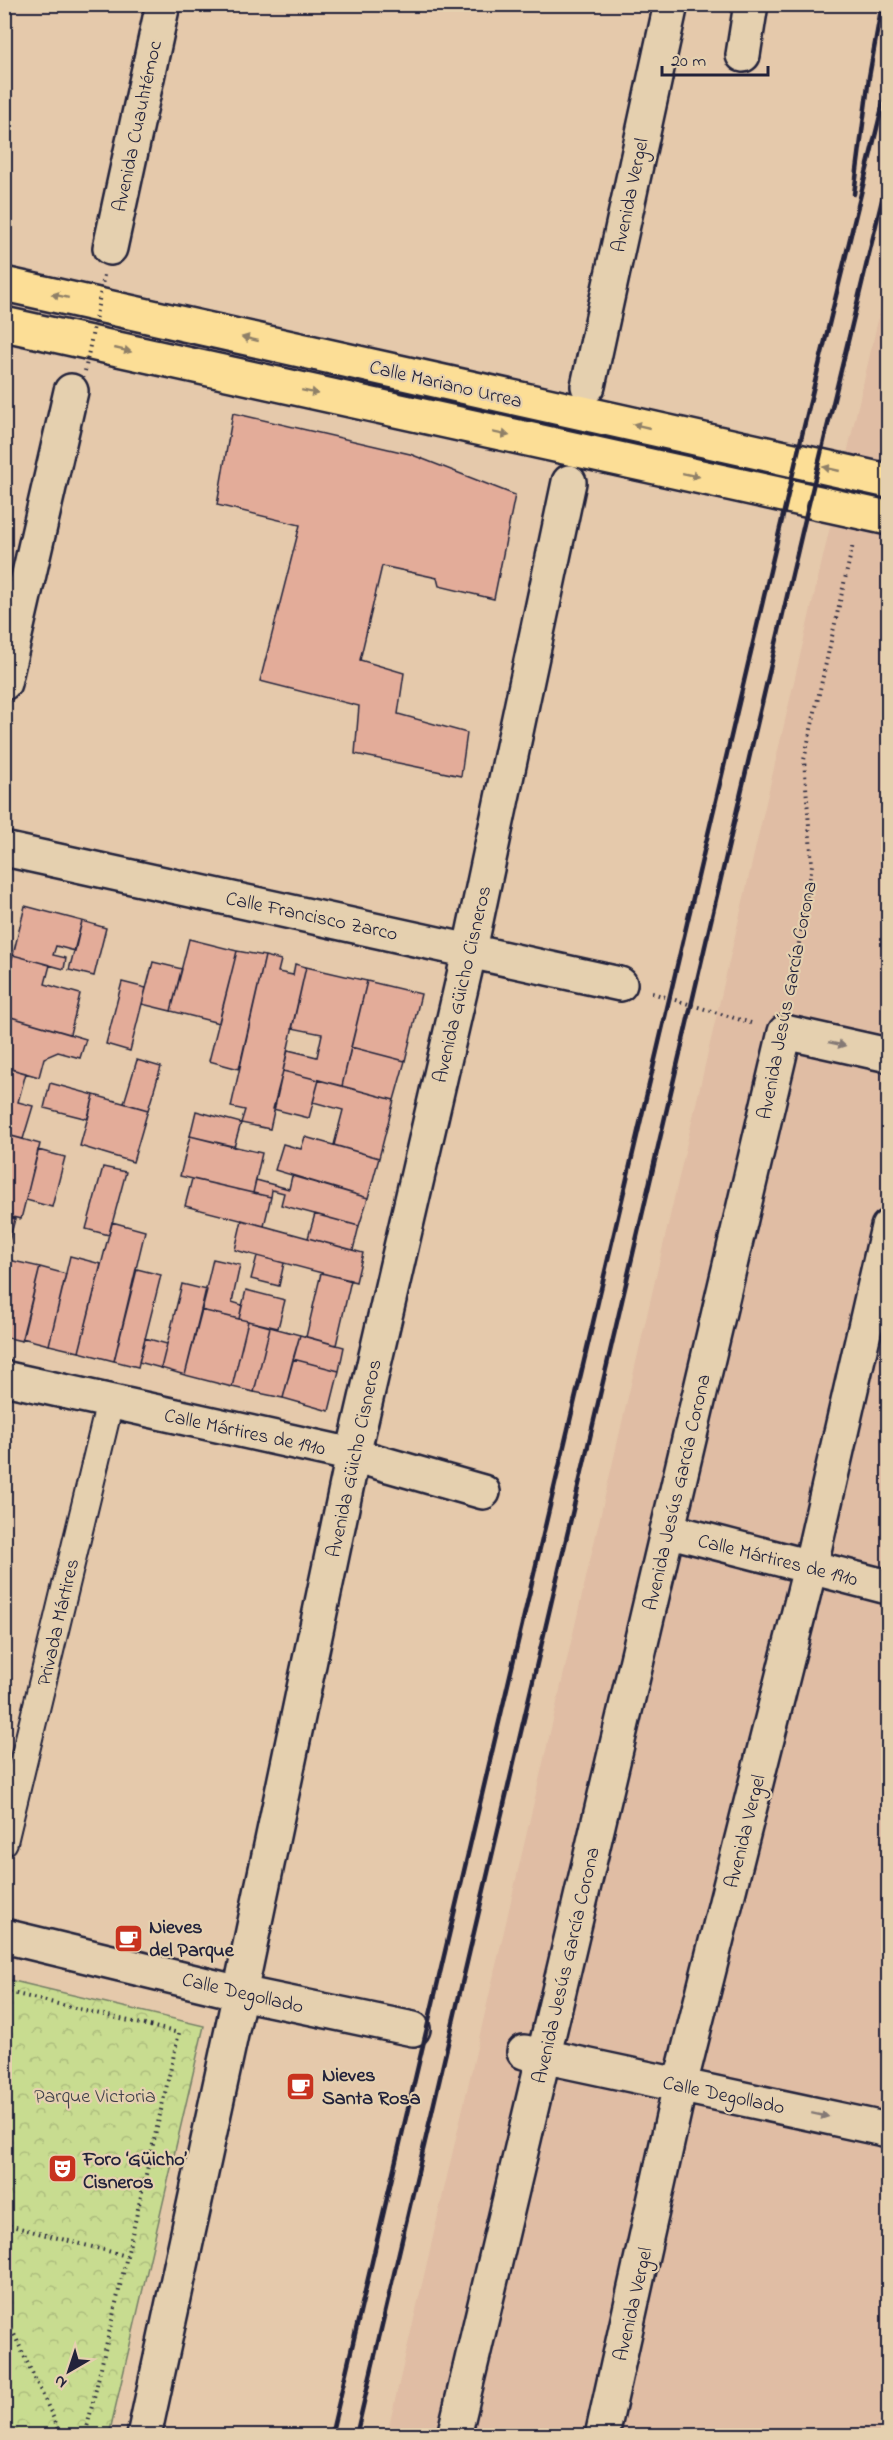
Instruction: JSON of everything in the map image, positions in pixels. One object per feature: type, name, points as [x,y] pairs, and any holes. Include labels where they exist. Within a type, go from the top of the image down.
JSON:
[{"type":"main road","name":"Calle Mariano Urrea","points":[[4,284],[888,481]]},
{"type":"main road","name":"Calle Mariano Urrea","points":[[4,324],[888,518]]},
{"type":"street","name":"Avenida Cuauhtémoc","points":[[107,262],[163,4]]},
{"type":"street","name":"Avenida Vergel","points":[[588,386],[671,4]]},
{"type":"street","points":[[743,55],[751,4]]},
{"type":"street","points":[[4,683],[78,381]]},
{"type":"street","name":"Avenida Güicho Cisneros","points":[[144,2436],[240,1993],[352,1455],[470,949],[569,482]]},
{"type":"street","name":"Calle Francisco Zarco","points":[[4,849],[470,949],[620,984]]},
{"type":"street","points":[[785,1032],[888,1055]]},
{"type":"street","name":"Avenida Jesús García Corona","points":[[454,2436],[534,2054],[667,1530],[785,1032]]},
{"type":"street","name":"Avenida Vergel","points":[[602,2436],[680,2085],[810,1569],[888,1227]]},
{"type":"street","name":"Calle Mártires de 1910","points":[[4,1378],[352,1455],[483,1492]]},
{"type":"street","name":"Privada Mártires","points":[[4,1842],[110,1402]]},
{"type":"street","name":"Calle Mártires de 1910","points":[[667,1530],[810,1569],[888,1587]]},
{"type":"street","name":"Calle Degollado","points":[[4,1936],[240,1993],[413,2029]]},
{"type":"street","name":"Calle Degollado","points":[[534,2054],[888,2130]]},
{"type":"path","points":[[78,381],[107,262]]},
{"type":"path","name":"Avenida Jesús García Corona","points":[[785,1032],[812,865],[804,759],[853,543]]},
{"type":"path","points":[[620,984],[785,1032]]},
{"type":"path","points":[[4,1991],[179,2033],[85,2436]]},
{"type":"path","points":[[4,2223],[127,2256]]},
{"type":"path","points":[[4,2313],[62,2436]]},
{"type":"path","points":[[4,2428],[33,2436]]},
{"type":"shaded area","points":[[888,277],[888,2435],[387,2435]]},
{"type":"green space","name":"Parque Victoria","points":[[5,1979],[204,2026],[109,2435],[5,2435]]},
{"type":"building","points":[[233,413],[410,454],[515,495],[494,599],[439,586],[437,578],[382,566],[360,660],[404,673],[398,714],[467,733],[461,776],[355,754],[359,706],[260,681],[300,525],[217,505]]},
{"type":"building","points":[[25,906],[82,921],[75,951],[56,946],[53,955],[66,958],[64,969],[13,955]]},
{"type":"building","points":[[82,921],[106,928],[94,976],[69,970]]},
{"type":"building","points":[[189,939],[237,951],[219,1023],[171,1011]]},
{"type":"building","points":[[237,951],[265,956],[239,1069],[209,1061]]},
{"type":"building","points":[[13,955],[50,965],[45,984],[80,994],[70,1034],[4,1015],[4,985]]},
{"type":"building","points":[[265,956],[281,960],[278,972],[293,975],[295,964],[306,967],[270,1129],[241,1123],[245,1110],[231,1107]]},
{"type":"building","points":[[153,962],[182,969],[171,1011],[142,1004]]},
{"type":"building","points":[[306,967],[367,981],[342,1086],[283,1071],[288,1050],[317,1057],[322,1034],[292,1028]]},
{"type":"building","points":[[367,981],[421,994],[405,1061],[351,1047]]},
{"type":"building","points":[[122,982],[146,988],[130,1051],[106,1044]]},
{"type":"building","points":[[4,1015],[86,1039],[80,1058],[58,1052],[44,1058],[39,1077],[4,1067]]},
{"type":"building","points":[[351,1047],[405,1061],[394,1100],[342,1086]]},
{"type":"building","points":[[137,1060],[161,1067],[148,1110],[124,1103]]},
{"type":"building","points":[[4,1067],[26,1073],[18,1102],[33,1106],[23,1139],[4,1134]]},
{"type":"building","points":[[283,1071],[319,1080],[309,1118],[273,1109]]},
{"type":"building","points":[[319,1080],[394,1100],[379,1158],[334,1145],[343,1110],[313,1102]]},
{"type":"building","points":[[50,1083],[94,1095],[88,1119],[44,1108]]},
{"type":"building","points":[[94,1095],[148,1110],[133,1162],[80,1146]]},
{"type":"building","points":[[196,1111],[241,1123],[234,1147],[190,1136]]},
{"type":"building","points":[[4,1134],[40,1144],[21,1219],[4,1215]]},
{"type":"building","points":[[190,1136],[262,1153],[253,1193],[180,1176]]},
{"type":"building","points":[[305,1137],[379,1158],[368,1198],[275,1170],[283,1144],[301,1149]]},
{"type":"building","points":[[38,1150],[65,1157],[52,1207],[26,1200]]},
{"type":"building","points":[[103,1167],[126,1172],[109,1235],[86,1229]]},
{"type":"building","points":[[292,1176],[368,1198],[359,1226],[281,1205],[284,1193],[272,1190],[271,1197],[253,1193],[256,1180],[289,1189]]},
{"type":"building","points":[[192,1179],[271,1197],[264,1226],[185,1206]]},
{"type":"building","points":[[315,1214],[359,1226],[353,1250],[308,1238]]},
{"type":"building","points":[[4,1216],[15,1219],[6,1252],[4,1251]]},
{"type":"building","points":[[242,1220],[363,1253],[356,1282],[235,1250]]},
{"type":"building","points":[[112,1222],[145,1231],[114,1361],[79,1352]]},
{"type":"building","points":[[70,1256],[101,1264],[79,1352],[49,1345]]},
{"type":"building","points":[[257,1256],[284,1263],[279,1286],[251,1279]]},
{"type":"building","points":[[213,1259],[240,1265],[232,1302],[242,1305],[239,1319],[201,1310]]},
{"type":"building","points":[[9,1260],[40,1267],[22,1341],[4,1337],[4,1279]]},
{"type":"building","points":[[40,1267],[66,1274],[49,1345],[22,1338]]},
{"type":"building","points":[[137,1269],[161,1275],[138,1367],[114,1361]]},
{"type":"building","points":[[321,1273],[351,1280],[336,1345],[306,1337]]},
{"type":"building","points":[[182,1284],[207,1290],[185,1375],[161,1368]]},
{"type":"building","points":[[246,1290],[285,1300],[278,1328],[239,1319]]},
{"type":"building","points":[[201,1310],[248,1321],[232,1387],[185,1375]]},
{"type":"building","points":[[248,1321],[270,1327],[254,1392],[232,1387]]},
{"type":"building","points":[[270,1327],[300,1335],[283,1398],[254,1392]]},
{"type":"building","points":[[300,1335],[344,1347],[339,1371],[293,1359]]},
{"type":"building","points":[[145,1338],[167,1344],[161,1368],[139,1362]]},
{"type":"building","points":[[293,1359],[339,1371],[329,1411],[283,1398]]},
{"type":"railway","points":[[854,194],[869,77],[882,4]]},
{"type":"railway","points":[[331,2436],[801,439],[888,83]]},
{"type":"railway","points":[[356,2436],[803,528],[888,175]]},
{"type":"place","name":"Nieves del Parque","points":[[128,1938]]},
{"type":"place","name":"Nieves Santa Rosa","points":[[301,2086]]},
{"type":"place","name":"Foro ‘Güicho’ Cisneros","points":[[62,2169]]}]
